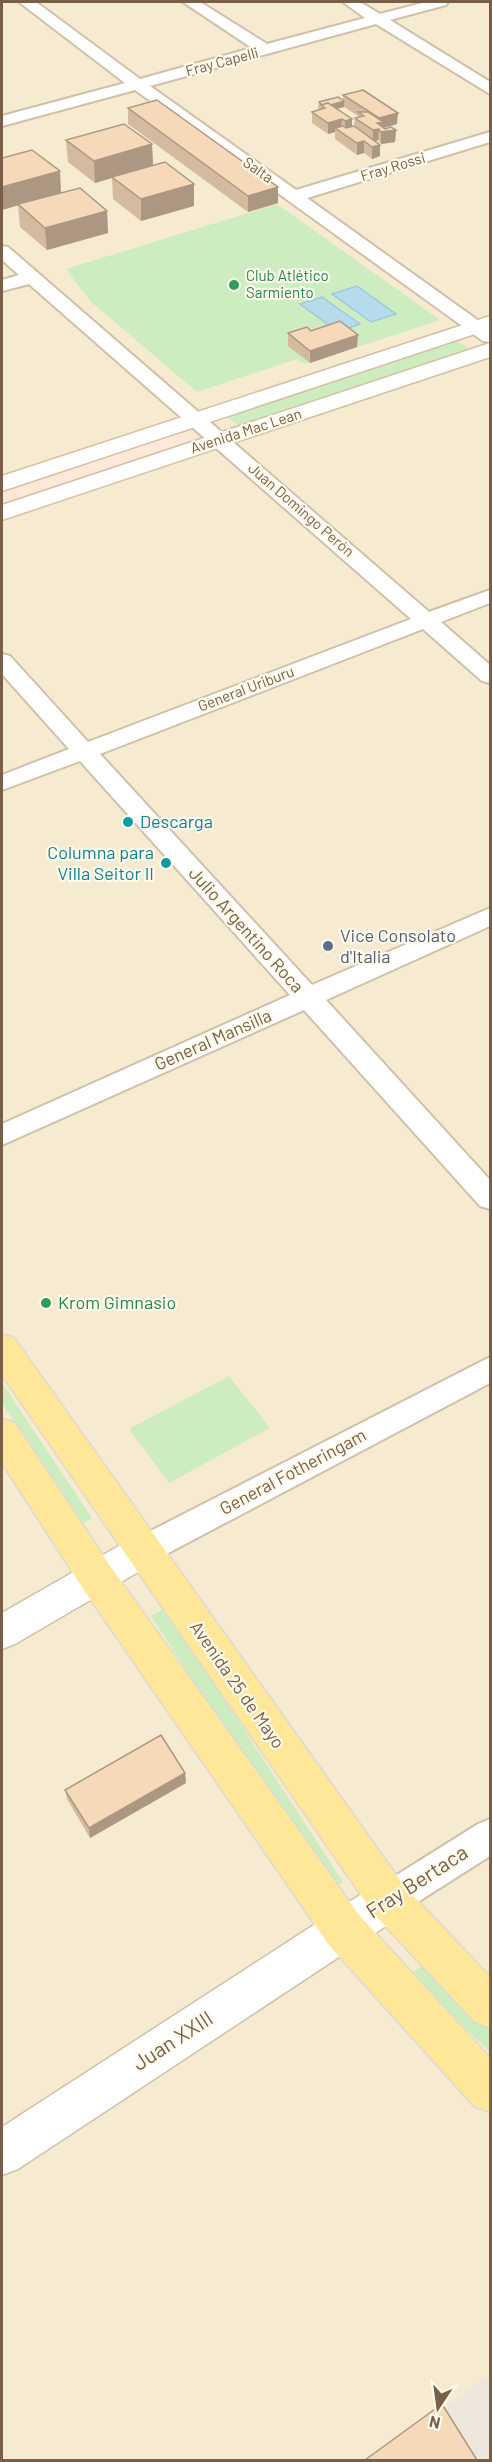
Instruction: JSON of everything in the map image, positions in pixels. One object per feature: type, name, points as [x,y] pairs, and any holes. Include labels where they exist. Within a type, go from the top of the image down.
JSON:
[{"type":"main road","name":"Avenida Mac Lean","points":[[2,484],[197,419],[486,329]]},
{"type":"main road","name":"Avenida Mac Lean","points":[[2,513],[490,350]]},
{"type":"main road","name":"Avenida 25 de Mayo","points":[[2,1348],[389,1900],[490,2007]]},
{"type":"main road","points":[[2,1434],[97,1578],[344,1930],[490,2090]]},
{"type":"main road","name":"General Fotheringam","points":[[2,1632],[144,1550]]},
{"type":"main road","name":"Fray Bertaca","points":[[344,1930],[389,1900]]},
{"type":"main road","name":"Juan XXIII","points":[[2,2153],[344,1930]]},
{"type":"street","name":"Salta","points":[[27,2],[137,84],[486,329]]},
{"type":"street","points":[[190,2],[265,50]]},
{"type":"street","points":[[350,2],[490,89]]},
{"type":"street","name":"Fray Capelli","points":[[2,121],[441,2]]},
{"type":"street","name":"Fray Rossi","points":[[295,196],[490,137]]},
{"type":"street","name":"Juan Domingo Perón","points":[[2,251],[490,676]]},
{"type":"street","points":[[2,286],[32,277]]},
{"type":"street","name":"General Uriburu","points":[[2,783],[490,596]]},
{"type":"street","name":"Julio Argentino Roca","points":[[2,661],[490,1198]]},
{"type":"street","name":"General Mansilla","points":[[2,1135],[490,916]]},
{"type":"street","name":"General Fotheringam","points":[[144,1550],[490,1369]]},
{"type":"street","name":"Fray Bertaca","points":[[389,1900],[490,1836]]},
{"type":"shaded area","points":[[2,2],[490,2],[490,2460],[2,2460]]},
{"type":"shaded area","points":[[178,430],[192,442],[2,506],[2,489]]},
{"type":"shaded area","points":[[490,2374],[490,2460],[374,2460],[439,2412]]},
{"type":"green space","name":"Club Atlético Sarmiento","points":[[277,204],[440,320],[305,364],[297,359],[197,392],[90,301],[66,269]]},
{"type":"green space","points":[[455,339],[469,349],[240,427],[227,416]]},
{"type":"green space","points":[[229,1376],[270,1428],[169,1483],[129,1429]]},
{"type":"green space","points":[[2,1383],[92,1518],[82,1524],[2,1403]]},
{"type":"green space","points":[[165,1608],[343,1882],[329,1891],[151,1616]]},
{"type":"green space","points":[[423,1964],[490,2031],[490,2053],[412,1974]]},
{"type":"water","points":[[357,286],[396,314],[371,322],[332,294]]},
{"type":"water","points":[[322,297],[360,324],[338,332],[300,304]]},
{"type":"building","points":[[363,90],[398,113],[379,118],[343,95]]},
{"type":"building","points":[[338,97],[344,101],[331,105],[328,103],[322,105],[319,102]]},
{"type":"building","points":[[157,100],[278,187],[248,196],[128,108]]},
{"type":"building","points":[[328,103],[352,119],[328,123],[312,112],[325,108],[321,105]]},
{"type":"building","points":[[358,112],[368,112],[383,122],[377,123],[385,129],[391,127],[396,130],[381,132],[379,129],[373,130],[355,118],[364,116]]},
{"type":"building","points":[[124,124],[152,144],[94,161],[66,140]]},
{"type":"building","points":[[343,126],[346,128],[354,126],[380,145],[372,147],[364,141],[357,143],[335,128]]},
{"type":"building","points":[[32,150],[60,171],[2,187],[2,158]]},
{"type":"building","points":[[165,162],[194,184],[141,199],[112,177]]},
{"type":"building","points":[[80,188],[107,211],[45,228],[18,204]]},
{"type":"building","points":[[340,321],[358,335],[310,351],[288,333],[307,327],[311,331]]},
{"type":"building","points":[[161,1735],[185,1773],[89,1828],[65,1790]]},
{"type":"building","points":[[442,2404],[477,2460],[365,2460]]},
{"type":"place","name":"Club Atlético Sarmiento","points":[[234,285]]},
{"type":"place","name":"Descarga","points":[[128,822]]},
{"type":"place","name":"Columna para Villa Seitor II","points":[[166,863]]},
{"type":"place","name":"Vice Consolato d'Italia","points":[[328,946]]},
{"type":"place","name":"Krom Gimnasio","points":[[46,1303]]}]
